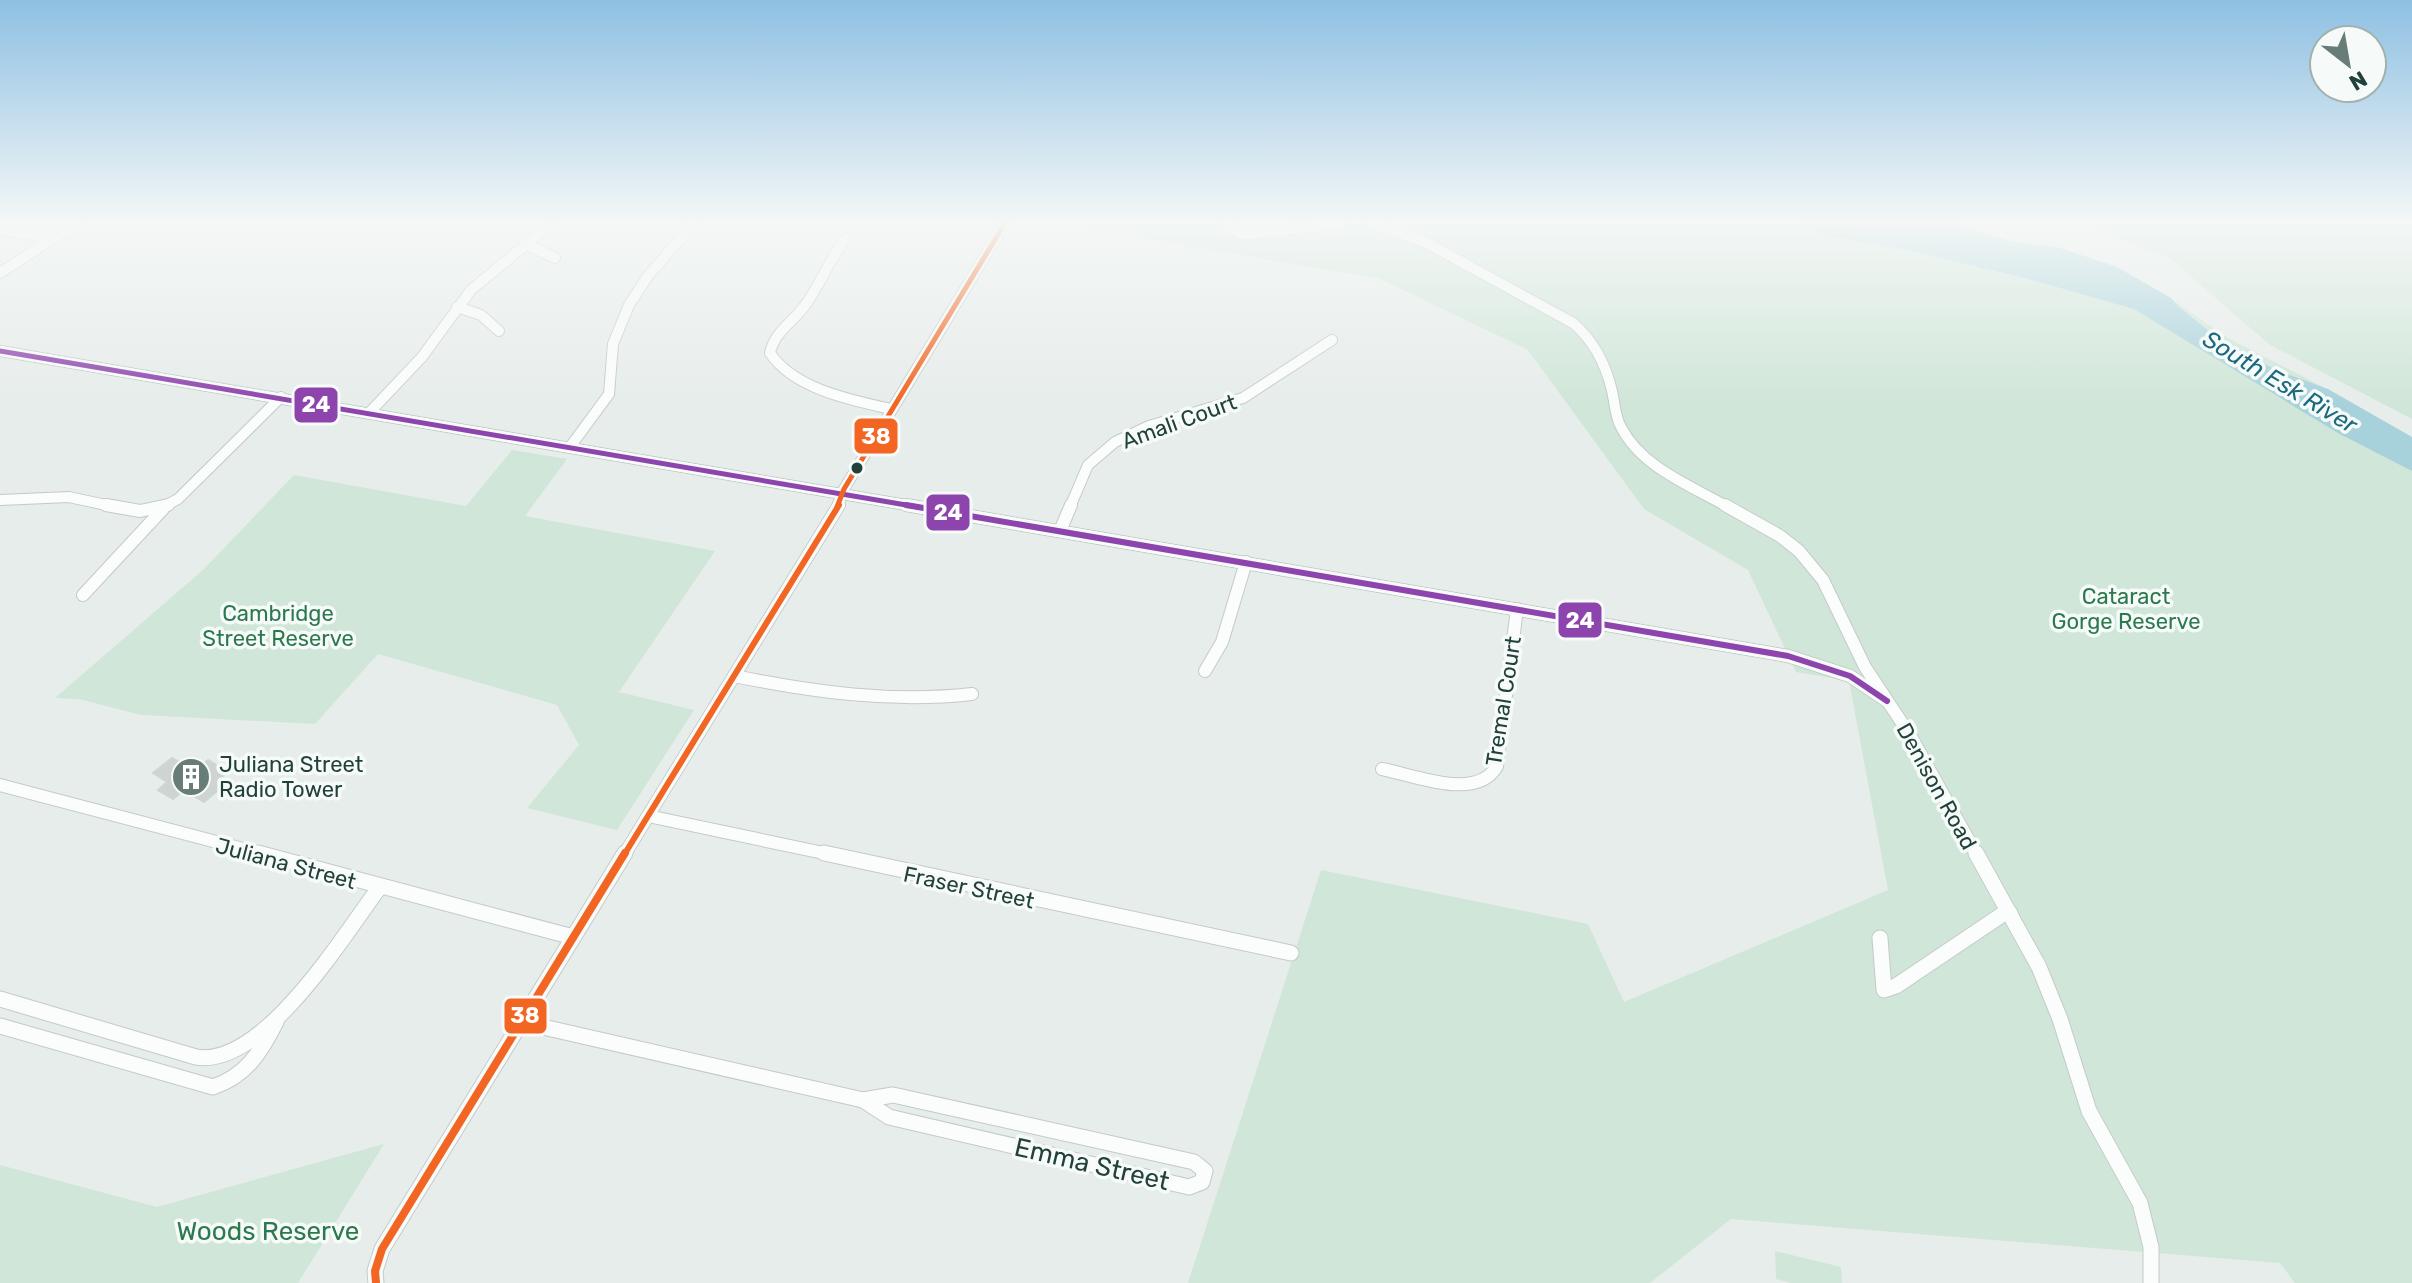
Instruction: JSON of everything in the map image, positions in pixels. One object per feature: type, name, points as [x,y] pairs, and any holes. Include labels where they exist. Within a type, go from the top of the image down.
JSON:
[{"type":"street","points":[[369,413],[422,357],[478,283]]},
{"type":"street","points":[[570,447],[609,394],[613,380],[612,351],[629,305],[644,283]]},
{"type":"street","points":[[817,283],[805,305],[773,341],[770,353],[780,367],[828,391],[891,409]]},
{"type":"street","points":[[376,1283],[375,1271],[382,1249],[734,676],[968,283]]},
{"type":"street","name":"Denison Road","points":[[1495,283],[1561,315],[1592,343],[1606,371],[1619,425],[1632,445],[1660,469],[1755,520],[1799,551],[1823,580],[1865,667],[1910,735],[2047,984],[2089,1111],[2140,1203],[2156,1281]]},
{"type":"street","points":[[457,307],[481,315],[499,331]]},
{"type":"street","name":"Amali Court","points":[[1060,531],[1088,465],[1115,442],[1149,426],[1253,394],[1332,340]]},
{"type":"street","points":[[0,351],[1823,663],[1865,667]]},
{"type":"street","points":[[83,595],[163,509],[178,499],[281,397]]},
{"type":"street","points":[[0,500],[68,497],[143,511],[163,509]]},
{"type":"street","points":[[1205,671],[1222,642],[1246,562]]},
{"type":"street","name":"Tremal Court","points":[[1382,769],[1469,784],[1487,780],[1493,774],[1497,766],[1517,609]]},
{"type":"street","points":[[1823,663],[1855,676],[1887,701]]},
{"type":"street","points":[[734,676],[846,697],[931,700],[972,694]]},
{"type":"street","name":"Juliana Street","points":[[0,785],[573,937]]},
{"type":"street","name":"Fraser Street","points":[[648,816],[1291,953]]},
{"type":"street","points":[[0,1026],[213,1087],[226,1084],[251,1064],[265,1046],[278,1019],[379,888]]},
{"type":"street","points":[[1880,938],[1884,990],[1896,986],[2003,914],[2010,913]]},
{"type":"street","points":[[0,999],[210,1060],[228,1056],[245,1046],[278,1019]]},
{"type":"street","name":"Emma Street","points":[[521,1022],[863,1100],[889,1117],[1189,1187],[1202,1182],[1205,1171],[1194,1162],[893,1095],[863,1100]]},
{"type":"green space","name":"Cataract Gorge Reserve","points":[[1388,283],[2115,283],[2167,296],[2228,338],[2412,438],[2412,1283],[2295,1283],[2280,1263],[1731,1219],[1650,1283],[1188,1283],[1321,870],[1588,924],[1624,1002],[1888,890],[1849,681],[1796,672],[1748,570],[1644,509],[1528,350]]},
{"type":"green space","points":[[2198,283],[2412,283],[2412,419],[2270,345]]},
{"type":"green space","name":"Cambridge Street Reserve","points":[[512,450],[567,459],[525,516],[715,551],[619,692],[694,710],[617,830],[527,808],[579,745],[557,705],[378,654],[315,724],[141,715],[79,699],[55,698],[203,570],[294,475],[466,506]]},
{"type":"green space","name":"Woods Reserve","points":[[384,1144],[298,1283],[0,1283],[0,1165],[157,1207]]},
{"type":"green space","points":[[1775,1251],[1841,1267],[1842,1283],[1791,1283],[1776,1279]]},
{"type":"water","name":"South Esk River","points":[[2042,283],[2145,283],[2171,298],[2214,335],[2274,369],[2328,389],[2412,437],[2412,471],[2338,433],[2134,309]]},
{"type":"building","name":"Juliana Street Radio Tower","points":[[172,758],[195,771],[208,760],[228,772],[215,783],[222,787],[204,802],[184,790],[173,799],[158,790],[167,782],[153,773]]},
{"type":"transit line","name":"38","points":[[376,1283],[375,1271],[382,1249],[826,527],[841,501],[844,489],[969,283]]},
{"type":"transit line","name":"24","points":[[0,351],[1766,652],[1809,661],[1850,676],[1887,701]]},
{"type":"place","name":"Juliana Street Radio Tower","points":[[191,777]]}]
